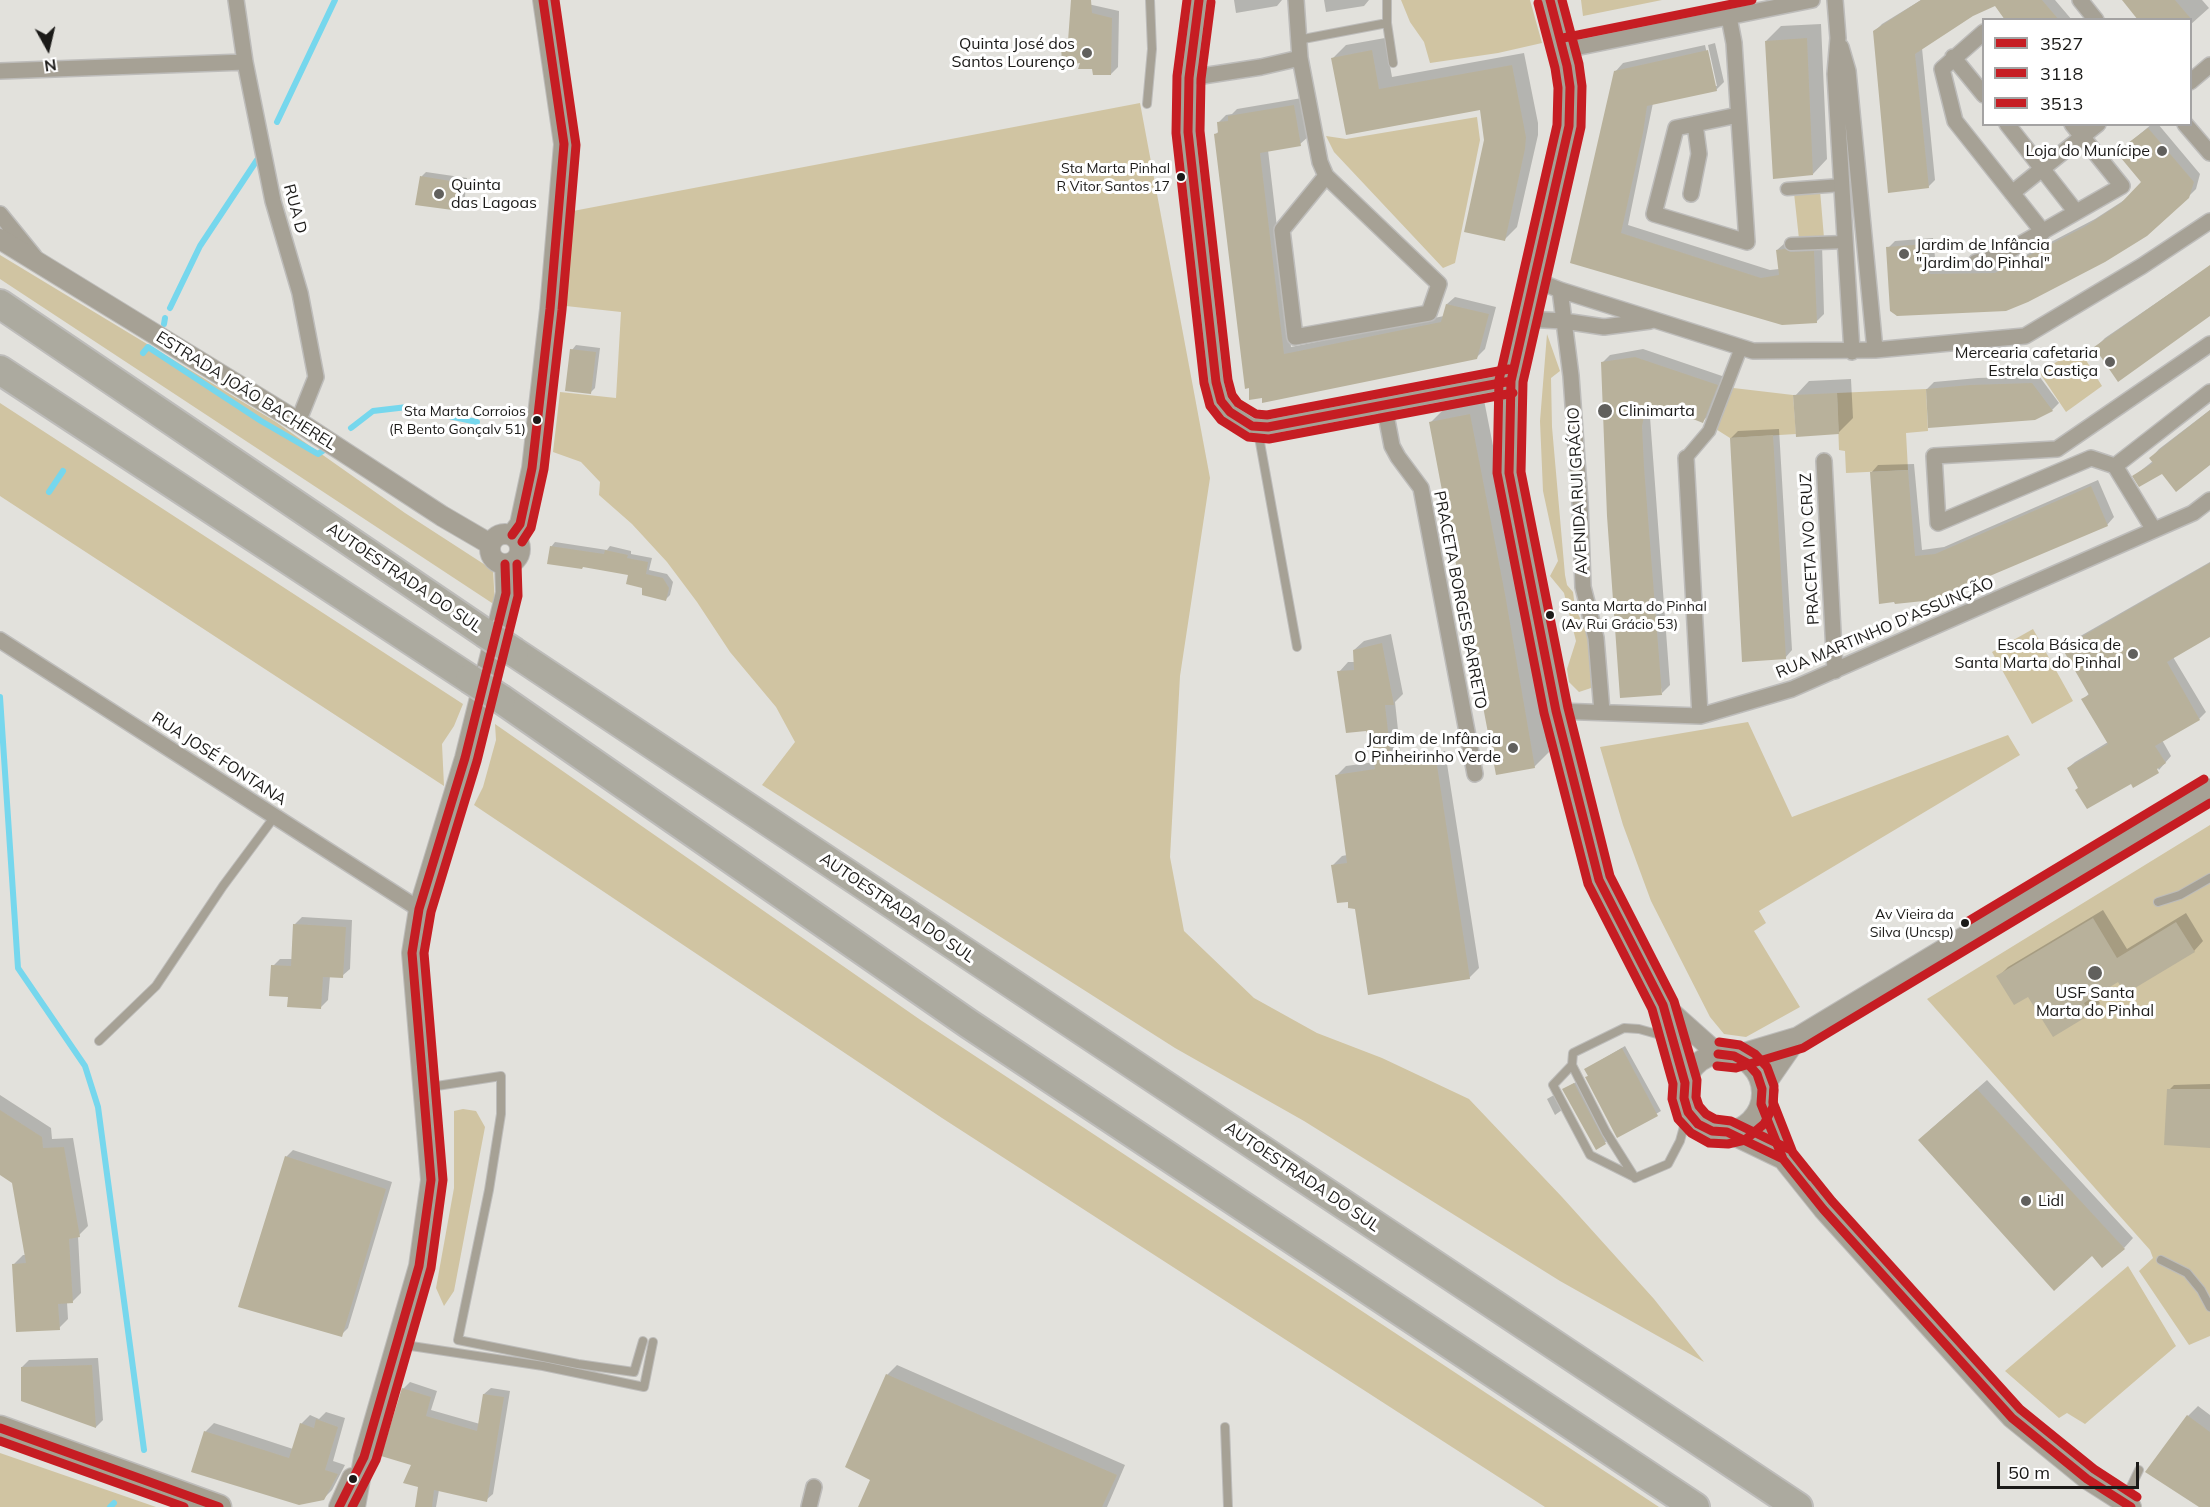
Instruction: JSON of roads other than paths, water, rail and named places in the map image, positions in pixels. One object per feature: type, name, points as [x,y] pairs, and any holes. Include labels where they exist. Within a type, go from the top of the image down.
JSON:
[{"type":"highway","name":"AUTOESTRADA DO SUL","points":[[0,304],[485,633],[1798,1507]]},
{"type":"highway","points":[[0,370],[501,699],[969,1024],[1695,1507]]},
{"type":"main road","points":[[1,1428],[219,1507]]},
{"type":"street","name":"RUA D","points":[[236,0],[245,62],[273,201],[300,293],[316,377],[298,422]]},
{"type":"street","points":[[512,535],[520,524],[532,468],[550,309],[564,144],[543,0]]},
{"type":"street","points":[[1199,0],[1189,78],[1188,132],[1218,395],[1230,412],[1243,422],[1257,426],[1287,424],[1511,381]]},
{"type":"street","points":[[1296,0],[1300,58],[1320,162],[1326,176],[1439,284],[1429,313],[1295,337],[1282,230],[1326,176]]},
{"type":"street","points":[[1550,0],[1565,50],[1569,87],[1569,126],[1511,381],[1509,473],[1556,711],[1599,880],[1663,1005],[1685,1083],[1684,1098],[1688,1112],[1698,1124],[1712,1131],[1727,1132],[1742,1128],[1754,1118],[1761,1096],[1798,1037]]},
{"type":"street","points":[[1565,50],[1812,0]]},
{"type":"street","points":[[1835,0],[1838,38],[1836,74],[1852,352]]},
{"type":"street","points":[[2080,0],[2094,18]]},
{"type":"street","points":[[1729,17],[1734,43],[1747,242],[1654,214],[1676,128],[1738,115]]},
{"type":"street","points":[[1982,33],[1944,65],[1942,72],[1955,121],[2043,232]]},
{"type":"street","points":[[1838,38],[1848,71],[1875,350]]},
{"type":"street","points":[[1953,57],[1982,94]]},
{"type":"street","points":[[1189,78],[1261,67],[1300,58]]},
{"type":"street","points":[[0,71],[245,62]]},
{"type":"street","points":[[2192,80],[2210,65]]},
{"type":"street","points":[[1691,194],[1700,154],[1695,124]]},
{"type":"street","points":[[2009,126],[2076,213]]},
{"type":"street","points":[[1976,262],[1998,257],[2122,186],[2074,126]]},
{"type":"street","points":[[2012,193],[2096,126]]},
{"type":"street","points":[[2187,126],[2210,153]]},
{"type":"street","points":[[1787,189],[1842,185]]},
{"type":"street","points":[[0,214],[40,263]]},
{"type":"street","points":[[1533,279],[1560,290],[1753,351],[1852,352],[2025,336],[2142,266],[2210,221]]},
{"type":"street","name":"ESTRADA JOÃO BACHEREL","points":[[0,239],[298,422],[442,516],[490,544]]},
{"type":"street","points":[[1791,244],[1845,242]]},
{"type":"street","name":"AVENIDA RUI GRÁCIO","points":[[1560,290],[1577,453],[1583,587],[1596,638],[1602,712]]},
{"type":"street","points":[[1525,319],[1564,321],[1604,327],[1656,320]]},
{"type":"street","points":[[2154,530],[2115,466],[2091,459],[1938,524],[1934,456],[2052,450],[2210,344]]},
{"type":"street","points":[[1700,716],[1686,458],[1709,430],[1742,348]]},
{"type":"street","points":[[2115,466],[2210,392]]},
{"type":"street","name":"PRACETA BORGES BARRETO","points":[[1384,405],[1392,446],[1421,488],[1475,774]]},
{"type":"street","points":[[2076,436],[2091,459]]},
{"type":"street","name":"PRACETA IVO CRUZ","points":[[1824,461],[1835,671]]},
{"type":"street","name":"RUA MARTINHO D'ASSUNÇÃO","points":[[1556,711],[1700,716],[1792,689],[2193,513],[2210,500]]},
{"type":"street","points":[[498,534],[512,535],[519,542],[520,553],[514,561],[505,564],[492,558],[490,544],[498,534]]},
{"type":"street","points":[[355,1507],[364,1457],[419,1266],[431,1180],[412,953],[418,909],[465,758],[506,592],[505,564]]},
{"type":"street","name":"RUA JOSÉ FONTANA","points":[[0,640],[418,909]]},
{"type":"street","points":[[1685,1083],[1692,1069],[1704,1059],[1798,1037],[2210,789]]},
{"type":"street","points":[[1663,1005],[1726,1055],[1747,1063],[1757,1074],[1761,1096],[1782,1159],[1823,1209],[2012,1418],[2087,1479],[2127,1505]]},
{"type":"street","points":[[1727,1132],[1782,1159]]},
{"type":"street","points":[[339,1507],[364,1457]]},
{"type":"street","points":[[809,1507],[814,1487]]},
{"type":"lane","points":[[1148,104],[1152,49],[1150,0]]},
{"type":"lane","points":[[1387,0],[1387,23],[1393,63]]},
{"type":"lane","points":[[1298,40],[1387,23]]},
{"type":"lane","points":[[1257,426],[1297,647]]},
{"type":"lane","points":[[99,1041],[156,986],[223,886],[274,816]]},
{"type":"lane","points":[[2158,902],[2180,896],[2210,878]]},
{"type":"lane","points":[[1635,1178],[1606,1132],[1572,1065],[1573,1053],[1624,1028],[1639,1029],[1672,1039]]},
{"type":"lane","points":[[1572,1065],[1553,1085],[1590,1155],[1635,1178]]},
{"type":"lane","points":[[423,1088],[501,1077],[501,1114],[491,1179],[458,1340],[578,1365],[634,1372],[643,1341]]},
{"type":"lane","points":[[1635,1178],[1668,1164],[1680,1141],[1688,1112]]},
{"type":"lane","points":[[2161,1260],[2187,1274],[2202,1290],[2210,1307]]},
{"type":"lane","points":[[396,1343],[543,1366],[644,1387],[653,1342]]},
{"type":"lane","points":[[1225,1427],[1228,1507]]},
{"type":"lane","points":[[2127,1505],[2139,1470]]},
{"type":"waterway","points":[[277,122],[335,0]]},
{"type":"waterway","points":[[170,308],[200,246],[257,160]]},
{"type":"waterway","points":[[164,324],[165,318]]},
{"type":"waterway","points":[[143,353],[148,347],[261,421],[318,454],[324,450]]},
{"type":"waterway","points":[[351,428],[373,411],[407,407],[477,422]]},
{"type":"waterway","points":[[49,492],[63,471]]},
{"type":"waterway","points":[[0,697],[18,968],[85,1066],[98,1107],[144,1450]]},
{"type":"waterway","points":[[110,1507],[114,1503]]},
{"type":"place","name":"Quinta José dos Santos Lourenço","points":[[1087,53]]},
{"type":"place","name":"Loja do Munícipe","points":[[2162,151]]},
{"type":"place","name":"Sta Marta Pinhal R Vitor Santos 17","points":[[1181,177]]},
{"type":"place","name":"Quinta das Lagoas","points":[[439,194]]},
{"type":"place","name":"Jardim de Infância \"Jardim do Pinhal\"","points":[[1904,254]]},
{"type":"place","name":"Mercearia cafetaria Estrela Castiça","points":[[2110,362]]},
{"type":"place","name":"Clinimarta","points":[[1605,411]]},
{"type":"place","name":"Sta Marta Corroios (R Bento Gonçalv 51)","points":[[537,420]]},
{"type":"place","name":"Santa Marta do Pinhal (Av Rui Grácio 53)","points":[[1550,615]]},
{"type":"place","name":"Escola Básica de Santa Marta do Pinhal","points":[[2133,654]]},
{"type":"place","name":"Jardim de Infância O Pinheirinho Verde","points":[[1513,748]]},
{"type":"place","name":"Av Vieira da Silva (Uncsp)","points":[[1965,923]]},
{"type":"place","name":"USF Santa Marta do Pinhal","points":[[2095,973]]},
{"type":"place","name":"Lidl","points":[[2026,1201]]}]
